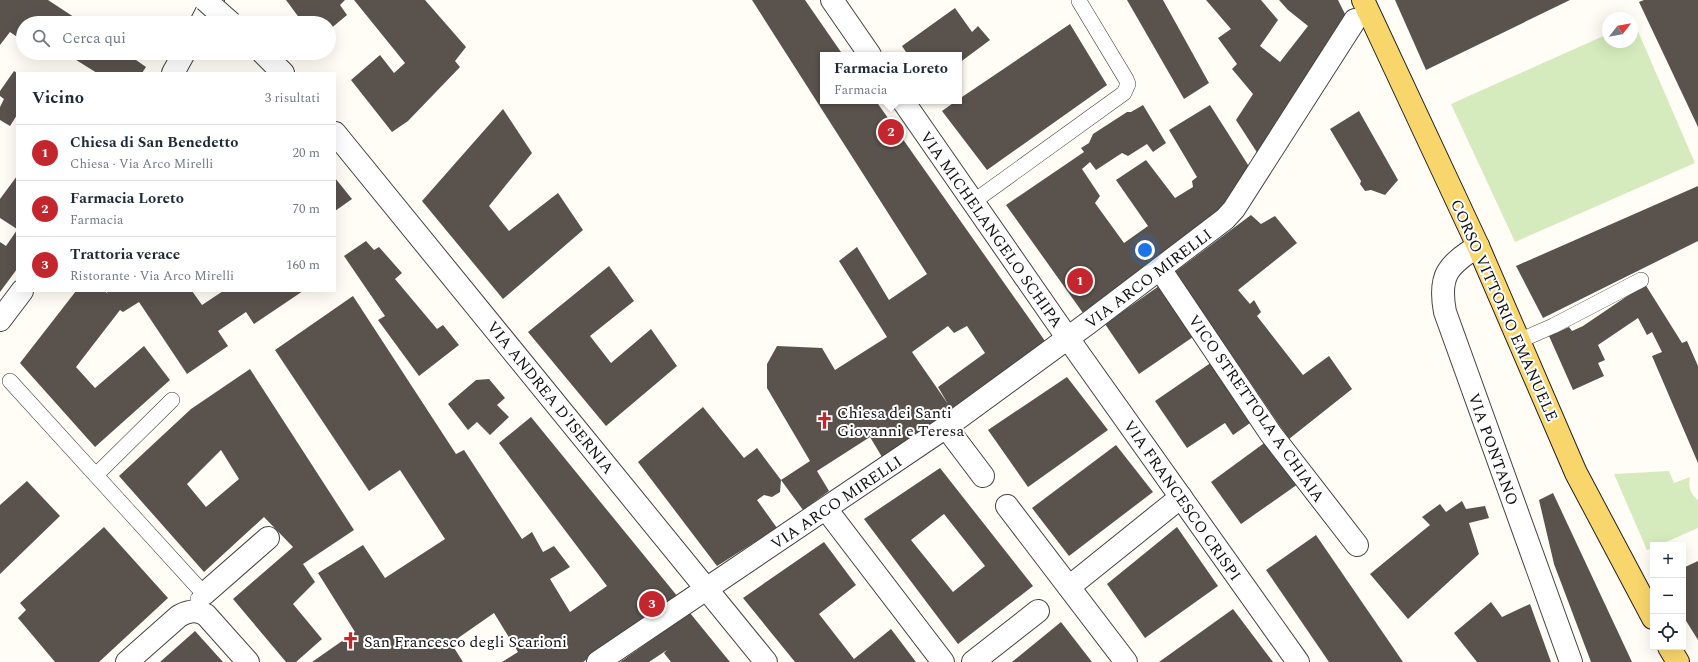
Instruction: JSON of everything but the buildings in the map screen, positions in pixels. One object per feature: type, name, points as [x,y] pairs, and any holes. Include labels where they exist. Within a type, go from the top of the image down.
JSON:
[{"type":"main road","name":"CORSO VITTORIO EMANUELE","points":[[1359,10],[1478,246],[1576,473],[1651,614]]},
{"type":"main road","points":[[1671,650],[1678,662]]},
{"type":"street","points":[[205,0],[223,16]]},
{"type":"street","points":[[205,16],[213,0]]},
{"type":"street","points":[[832,0],[868,52]]},
{"type":"street","name":"VIA ARCO MIRELLI","points":[[598,662],[707,590],[946,427],[1068,338],[1225,219],[1234,209],[1359,10]]},
{"type":"street","points":[[174,72],[180,60]]},
{"type":"street","points":[[270,60],[283,72]]},
{"type":"street","name":"VIA MICHELANGELO SCHIPA","points":[[905,104],[1068,338]]},
{"type":"street","name":"VIA ANDREA D'ISERNIA","points":[[336,135],[766,662]]},
{"type":"street","name":"VIA PONTANO","points":[[1478,246],[1460,257],[1450,267],[1444,277],[1442,290],[1445,312],[1571,662]]},
{"type":"street","name":"VICO STRETTOLA A CHIAIA","points":[[1160,269],[1271,434],[1358,545]]},
{"type":"street","points":[[0,320],[21,292]]},
{"type":"street","name":"VIA FRANCESCO CRISPI","points":[[1068,338],[1298,662]]},
{"type":"street","points":[[946,427],[983,476]]},
{"type":"street","points":[[1068,586],[1181,497]]},
{"type":"street","points":[[1006,506],[1126,662]]},
{"type":"street","points":[[826,508],[943,662]]},
{"type":"street","points":[[204,594],[268,538]]},
{"type":"street","points":[[127,662],[179,616],[187,612],[195,611],[206,615],[248,662]]},
{"type":"street","points":[[973,662],[1038,611]]},
{"type":"lane","points":[[973,202],[1124,93],[1127,89],[1126,79],[1079,0]]},
{"type":"lane","points":[[1519,341],[1553,326],[1641,280]]},
{"type":"lane","points":[[10,381],[204,594],[179,616]]},
{"type":"lane","points":[[96,475],[172,400]]},
{"type":"green space","points":[[1638,31],[1695,163],[1515,242],[1451,104],[1602,37],[1602,48],[1638,48]]},
{"type":"green space","points":[[1669,471],[1674,483],[1690,477],[1690,490],[1698,500],[1698,528],[1666,542],[1650,542],[1650,549],[1647,550],[1614,474]]},
{"type":"place","name":"Farmacia Loreto","points":[[891,132]]},
{"type":"place","name":"Chiesa di San Benedetto","points":[[1080,281]]},
{"type":"place","name":"Chiesa dei Santi Giovanni e Teresa","points":[[824,421]]},
{"type":"place","name":"Trattoria verace","points":[[652,604]]},
{"type":"place","name":"San Francesco degli Scarioni","points":[[351,641]]}]
